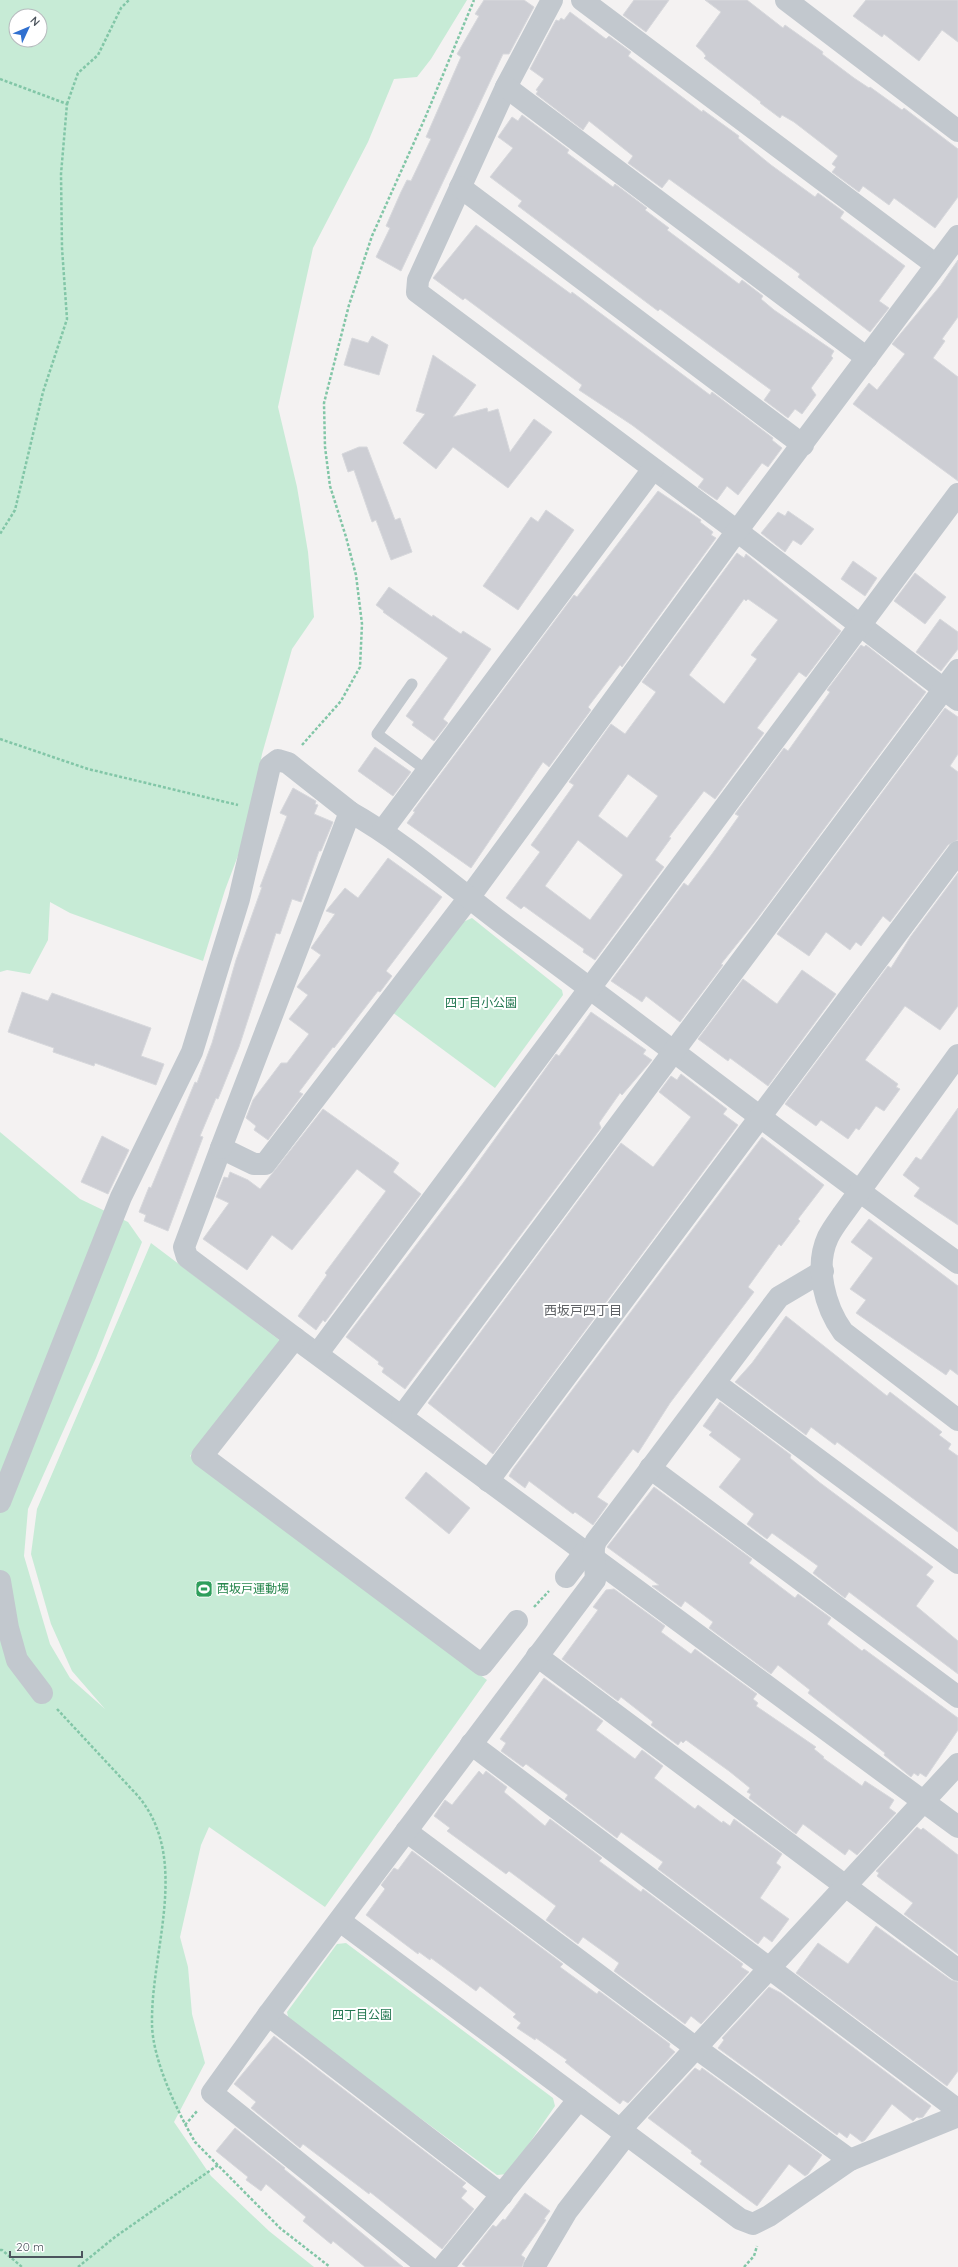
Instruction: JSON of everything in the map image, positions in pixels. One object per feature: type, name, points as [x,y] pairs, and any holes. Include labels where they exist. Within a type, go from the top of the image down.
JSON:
[{"type":"street","points":[[552,0],[506,87],[418,280],[417,292],[737,531],[858,625],[951,694]]},
{"type":"street","points":[[582,0],[936,265]]},
{"type":"street","points":[[786,0],[958,130]]},
{"type":"street","points":[[506,87],[867,358]]},
{"type":"street","points":[[460,187],[803,445]]},
{"type":"street","points":[[221,1148],[254,1164],[265,1164],[468,899],[737,531],[803,445],[958,236]]},
{"type":"street","points":[[383,830],[426,770],[653,469]]},
{"type":"street","points":[[318,1353],[858,625],[958,494]]},
{"type":"street","points":[[402,1416],[674,1051],[951,694],[958,670]]},
{"type":"street","points":[[0,1502],[121,1197],[192,1052],[239,898],[270,766],[278,760],[288,763],[350,812],[383,830],[468,899],[589,987],[859,1192],[958,1263]]},
{"type":"street","points":[[350,812],[221,1148],[184,1248],[184,1252],[295,1338],[318,1353],[488,1481],[958,1827]]},
{"type":"street","points":[[488,1481],[958,852]]},
{"type":"street","points":[[958,1055],[859,1192],[828,1238],[823,1271],[828,1303],[833,1317],[843,1332],[958,1420]]},
{"type":"street","points":[[566,1577],[590,1556],[596,1541],[779,1297],[823,1271]]},
{"type":"street","points":[[295,1338],[202,1456],[482,1665],[517,1622]]},
{"type":"street","points":[[715,1383],[958,1564]]},
{"type":"street","points":[[650,1468],[958,1697]]},
{"type":"street","points":[[428,2267],[212,2093],[268,2015],[595,1580],[597,1572],[590,1556]]},
{"type":"street","points":[[0,1581],[8,1628],[17,1660],[42,1693]]},
{"type":"street","points":[[537,1656],[958,1970]]},
{"type":"street","points":[[471,1744],[770,1967],[958,2110]]},
{"type":"street","points":[[534,2267],[567,2211],[623,2132],[696,2048],[958,1764]]},
{"type":"street","points":[[406,1831],[696,2048],[850,2160]]},
{"type":"street","points":[[340,1921],[740,2218],[753,2224],[769,2216],[850,2160],[958,2116]]},
{"type":"street","points":[[268,2015],[502,2195]]},
{"type":"street","points":[[443,2267],[579,2099]]},
{"type":"lane","points":[[412,684],[377,734],[426,770]]},
{"type":"path","points":[[0,534],[15,510],[43,392],[67,318],[62,248],[61,174],[67,104],[78,73],[98,55],[121,8],[129,0]]},
{"type":"path","points":[[288,763],[341,701],[360,667],[362,624],[356,575],[330,486],[324,447],[324,403],[349,305],[372,236],[426,118],[474,0]]},
{"type":"path","points":[[0,79],[67,104]]},
{"type":"path","points":[[0,739],[88,769],[260,810]]},
{"type":"path","points":[[517,1622],[566,1577]]},
{"type":"path","points":[[42,1693],[138,1796],[148,1808],[160,1833],[165,1863],[164,1903],[156,1959],[152,2024],[161,2069],[183,2119],[195,2142],[280,2228],[330,2267]]},
{"type":"path","points":[[78,2267],[115,2237],[218,2165]]},
{"type":"path","points":[[0,2250],[2,2250],[22,2267]]},
{"type":"green space","points":[[0,0],[467,0],[431,59],[417,77],[394,79],[368,142],[313,248],[278,407],[297,487],[308,552],[314,617],[292,649],[262,754],[248,829],[225,890],[203,961],[70,913],[50,902],[48,940],[30,974],[7,970],[0,972]]},
{"type":"green space","name":"四丁目小公園","points":[[472,918],[562,990],[563,995],[495,1088],[392,1012],[463,922]]},
{"type":"green space","points":[[0,1132],[80,1199],[128,1222],[142,1242],[96,1358],[28,1509],[24,1556],[50,1644],[70,1678],[105,1709],[72,1671],[51,1624],[31,1554],[37,1509],[151,1243],[282,1342],[190,1456],[487,1680],[325,1907],[209,1827],[201,1845],[180,1937],[188,1967],[192,2014],[205,2063],[174,2122],[211,2176],[269,2231],[314,2267],[0,2267]]},
{"type":"green space","name":"四丁目公園","points":[[346,1943],[553,2098],[555,2106],[508,2174],[497,2175],[289,2021],[287,2012],[337,1944]]},
{"type":"building","points":[[484,0],[524,0],[534,7],[509,54],[503,54],[401,271],[376,257],[390,228],[386,226],[401,192],[407,180],[411,181],[431,139],[426,137],[461,57],[457,54],[479,16],[475,14]]},
{"type":"building","points":[[634,0],[669,0],[646,32],[623,15]]},
{"type":"building","points":[[705,0],[747,0],[783,28],[785,25],[823,52],[822,54],[854,78],[869,88],[870,87],[902,110],[904,108],[958,149],[958,197],[935,228],[894,198],[889,205],[863,186],[859,192],[832,172],[836,167],[832,164],[838,156],[794,122],[782,115],[780,118],[704,58],[706,56],[696,46],[721,12]]},
{"type":"building","points":[[866,0],[958,0],[958,42],[942,30],[919,61],[884,34],[882,37],[853,16]]},
{"type":"building","points":[[570,12],[606,39],[609,36],[631,52],[628,56],[702,112],[703,110],[739,136],[738,138],[771,165],[815,197],[818,193],[844,212],[840,218],[905,266],[879,301],[889,308],[870,332],[798,277],[800,274],[669,179],[662,188],[628,163],[633,156],[589,121],[583,130],[536,94],[538,91],[536,90],[544,79],[530,69],[556,20],[559,21],[561,18],[564,20]]},
{"type":"building","points":[[522,115],[569,150],[567,153],[613,187],[615,184],[647,208],[645,210],[669,228],[667,230],[739,284],[742,280],[763,296],[761,299],[774,310],[834,351],[831,356],[833,358],[811,388],[816,395],[802,414],[795,409],[788,418],[764,400],[771,390],[660,309],[658,311],[518,206],[522,201],[490,177],[513,148],[498,137],[512,117],[518,121]]},
{"type":"building","points":[[476,225],[571,294],[572,292],[710,395],[712,392],[773,438],[772,440],[782,448],[768,467],[762,463],[738,495],[727,486],[717,500],[698,487],[704,479],[632,425],[579,390],[582,385],[465,298],[463,300],[433,278]]},
{"type":"building","points":[[958,260],[958,317],[942,339],[945,341],[933,358],[958,377],[958,481],[853,404],[869,383],[877,390],[905,354],[892,344],[940,286]]},
{"type":"building","points":[[372,336],[388,345],[379,375],[344,365],[352,338],[368,343]]},
{"type":"building","points":[[433,355],[476,385],[453,417],[487,408],[488,412],[498,409],[510,452],[534,419],[552,432],[508,488],[453,447],[436,469],[403,443],[425,414],[416,411]]},
{"type":"building","points":[[359,447],[367,447],[395,520],[400,518],[412,552],[391,560],[376,520],[372,522],[354,470],[348,472],[342,454]]},
{"type":"building","points":[[658,491],[701,520],[700,522],[713,532],[711,535],[716,538],[622,667],[620,665],[588,707],[591,710],[549,767],[543,762],[471,868],[407,823],[415,812],[413,811],[574,595],[577,597]]},
{"type":"building","points":[[546,510],[574,530],[518,610],[483,586],[531,517],[538,522]]},
{"type":"building","points":[[788,511],[814,529],[801,545],[793,540],[785,552],[761,533],[778,512],[785,516]]},
{"type":"building","points":[[737,553],[744,558],[746,554],[841,631],[806,677],[799,672],[757,728],[764,733],[715,799],[704,791],[669,837],[671,838],[655,860],[664,867],[595,960],[583,952],[584,949],[524,906],[521,909],[506,898],[540,852],[531,845],[574,785],[569,782],[611,724],[625,734],[656,692],[642,682]],"holes":[[[744,599],[746,601],[748,599],[778,620],[751,655],[757,659],[724,704],[689,675]],[[628,774],[658,796],[627,838],[598,816]],[[578,840],[623,875],[590,920],[545,886]]]},
{"type":"building","points":[[853,561],[877,578],[865,596],[841,579]]},
{"type":"building","points":[[915,573],[946,597],[925,624],[894,601]]},
{"type":"building","points":[[389,587],[432,617],[433,615],[461,634],[463,631],[491,649],[443,719],[448,723],[434,741],[412,725],[414,722],[406,716],[448,658],[383,612],[384,611],[376,605]]},
{"type":"building","points":[[940,619],[958,632],[958,649],[941,671],[916,652]]},
{"type":"building","points":[[861,645],[864,647],[866,645],[926,692],[757,919],[721,964],[723,965],[680,1022],[646,996],[642,1002],[611,981],[684,883],[688,886],[712,854],[739,816],[735,814],[784,748],[788,751],[830,692],[827,690]]},
{"type":"building","points":[[945,708],[958,717],[958,754],[950,766],[958,772],[958,840],[948,845],[890,922],[883,916],[861,946],[856,942],[850,950],[826,932],[809,956],[777,934]]},
{"type":"building","points":[[375,747],[411,772],[393,796],[358,771]]},
{"type":"building","points":[[293,788],[316,801],[315,804],[318,805],[314,814],[333,822],[321,851],[319,851],[301,902],[292,899],[280,934],[276,933],[239,1047],[218,1099],[216,1098],[200,1136],[203,1137],[168,1231],[144,1221],[146,1215],[139,1212],[149,1187],[151,1188],[195,1082],[197,1083],[212,1043],[236,960],[262,887],[260,887],[287,816],[280,813]]},
{"type":"building","points":[[388,858],[442,897],[386,971],[392,976],[380,992],[378,991],[334,1048],[333,1047],[299,1092],[303,1094],[268,1140],[254,1130],[256,1126],[246,1118],[253,1100],[281,1063],[287,1063],[309,1034],[289,1019],[308,995],[297,987],[321,955],[311,948],[335,914],[326,911],[345,888],[358,898]]},
{"type":"building","points":[[958,873],[958,1006],[940,1030],[905,1006],[865,1060],[898,1084],[896,1087],[900,1089],[884,1111],[876,1106],[859,1130],[856,1128],[848,1139],[821,1120],[816,1126],[785,1104],[888,966],[891,968],[911,936]]},
{"type":"building","points":[[802,970],[836,994],[768,1086],[730,1058],[728,1061],[698,1039],[743,979],[777,1004]]},
{"type":"building","points":[[22,992],[48,1001],[52,993],[151,1028],[141,1056],[164,1064],[156,1085],[95,1063],[94,1066],[53,1052],[54,1048],[8,1032]]},
{"type":"building","points":[[591,1012],[646,1050],[643,1054],[652,1060],[622,1095],[620,1093],[599,1123],[601,1128],[405,1389],[382,1372],[384,1368],[378,1364],[379,1362],[346,1337],[464,1182],[556,1054],[559,1056]]},
{"type":"building","points":[[681,1074],[727,1109],[723,1114],[738,1125],[493,1454],[428,1403],[621,1143],[653,1167],[654,1166],[691,1117],[659,1092],[671,1076],[677,1080]]},
{"type":"building","points":[[958,1108],[958,1225],[914,1196],[920,1188],[903,1175],[916,1157],[921,1160]]},
{"type":"building","points":[[323,1109],[399,1163],[393,1172],[421,1194],[325,1322],[323,1320],[316,1330],[298,1316],[327,1275],[325,1273],[386,1191],[357,1169],[292,1250],[272,1235],[247,1270],[203,1239],[229,1203],[216,1197],[224,1177],[228,1178],[230,1172],[248,1180],[260,1189]]},
{"type":"building","points":[[102,1136],[129,1150],[108,1194],[81,1182]]},
{"type":"building","points":[[762,1137],[824,1185],[798,1219],[800,1221],[781,1246],[779,1244],[748,1287],[754,1292],[670,1403],[638,1453],[633,1449],[597,1497],[608,1504],[593,1525],[575,1512],[573,1514],[529,1481],[525,1488],[509,1476],[513,1469]]},
{"type":"building","points":[[869,1219],[958,1286],[958,1375],[950,1369],[946,1375],[856,1313],[866,1300],[850,1289],[873,1258],[851,1242]]},
{"type":"building","points":[[786,1316],[887,1396],[890,1392],[942,1432],[939,1435],[951,1444],[948,1449],[958,1456],[958,1532],[837,1442],[835,1445],[811,1427],[806,1435],[735,1382],[752,1363]]},
{"type":"building","points":[[720,1402],[791,1455],[790,1458],[819,1482],[933,1567],[926,1575],[934,1581],[916,1606],[958,1641],[958,1674],[849,1592],[845,1598],[813,1573],[818,1566],[772,1533],[767,1539],[747,1524],[754,1514],[719,1487],[741,1459],[709,1435],[712,1432],[703,1426]]},
{"type":"building","points":[[426,1472],[470,1508],[449,1534],[405,1498]]},
{"type":"building","points":[[654,1487],[752,1559],[749,1563],[795,1598],[798,1594],[831,1618],[827,1624],[862,1651],[864,1649],[958,1718],[958,1730],[926,1777],[920,1773],[918,1776],[914,1773],[911,1777],[884,1755],[885,1753],[808,1693],[810,1690],[778,1665],[771,1674],[709,1628],[713,1622],[685,1601],[681,1607],[652,1586],[659,1585],[607,1547]]},
{"type":"building","points":[[614,1589],[665,1626],[661,1632],[691,1654],[695,1649],[757,1694],[753,1699],[758,1703],[756,1706],[816,1747],[814,1749],[824,1757],[823,1758],[862,1786],[865,1781],[894,1800],[889,1808],[896,1813],[857,1855],[849,1849],[845,1855],[803,1824],[796,1834],[749,1798],[751,1794],[747,1792],[750,1788],[729,1771],[686,1740],[683,1743],[681,1741],[678,1745],[651,1725],[653,1722],[621,1697],[618,1701],[562,1659],[598,1610],[593,1607],[606,1590]]},
{"type":"building","points":[[544,1678],[603,1721],[596,1730],[635,1759],[642,1750],[663,1766],[654,1778],[695,1809],[698,1805],[722,1823],[723,1821],[730,1826],[734,1819],[782,1854],[776,1863],[781,1867],[760,1898],[789,1919],[772,1942],[764,1936],[758,1944],[658,1869],[663,1862],[621,1832],[617,1838],[565,1799],[568,1795],[526,1764],[523,1767],[501,1751],[506,1743],[500,1739]]},
{"type":"building","points":[[479,1771],[483,1775],[486,1771],[507,1787],[504,1792],[545,1826],[550,1819],[602,1858],[599,1861],[641,1892],[643,1889],[743,1964],[741,1967],[749,1972],[701,2024],[691,2016],[685,2024],[614,1971],[619,1963],[583,1937],[578,1944],[546,1920],[556,1906],[509,1871],[506,1874],[447,1831],[450,1828],[434,1816],[445,1800],[452,1805]]},
{"type":"building","points":[[917,1827],[921,1830],[923,1828],[958,1855],[958,1954],[904,1914],[913,1903],[877,1876],[879,1873],[876,1871]]},
{"type":"building","points":[[412,1851],[563,1964],[560,1967],[597,1994],[599,1991],[670,2044],[669,2047],[675,2052],[628,2103],[623,2100],[620,2104],[565,2062],[567,2060],[536,2038],[535,2040],[517,2028],[521,2023],[513,2017],[516,2014],[480,1986],[476,1991],[431,1958],[430,1960],[419,1952],[418,1954],[366,1915],[385,1889],[381,1885],[394,1868],[398,1870]]},
{"type":"building","points":[[876,1926],[951,1980],[958,1982],[958,2071],[947,2086],[796,1973],[818,1943],[848,1964]]},
{"type":"building","points":[[769,1987],[781,1993],[931,2106],[923,2117],[917,2117],[913,2121],[892,2104],[862,2142],[850,2133],[847,2138],[839,2132],[837,2135],[718,2048],[724,2040],[722,2038]]},
{"type":"building","points":[[274,2036],[466,2183],[462,2187],[467,2191],[461,2198],[474,2209],[442,2249],[370,2192],[369,2194],[303,2144],[300,2148],[251,2108],[256,2102],[234,2084]]},
{"type":"building","points":[[695,2068],[700,2071],[702,2068],[822,2155],[808,2174],[805,2176],[789,2164],[757,2206],[700,2164],[702,2161],[691,2153],[692,2151],[648,2118]]},
{"type":"building","points":[[235,2128],[403,2267],[365,2267],[333,2241],[331,2244],[303,2221],[306,2217],[266,2184],[261,2191],[246,2180],[248,2177],[216,2151]]},
{"type":"building","points":[[525,2193],[550,2211],[544,2219],[546,2220],[521,2255],[525,2258],[522,2267],[466,2267],[462,2264],[493,2225],[496,2227],[503,2219],[505,2220]]},
{"type":"place","name":"西坂戸運動場","points":[[204,1589]]},
{"type":"district","name":"西坂戸四丁目","points":[[583,1310]]}]
